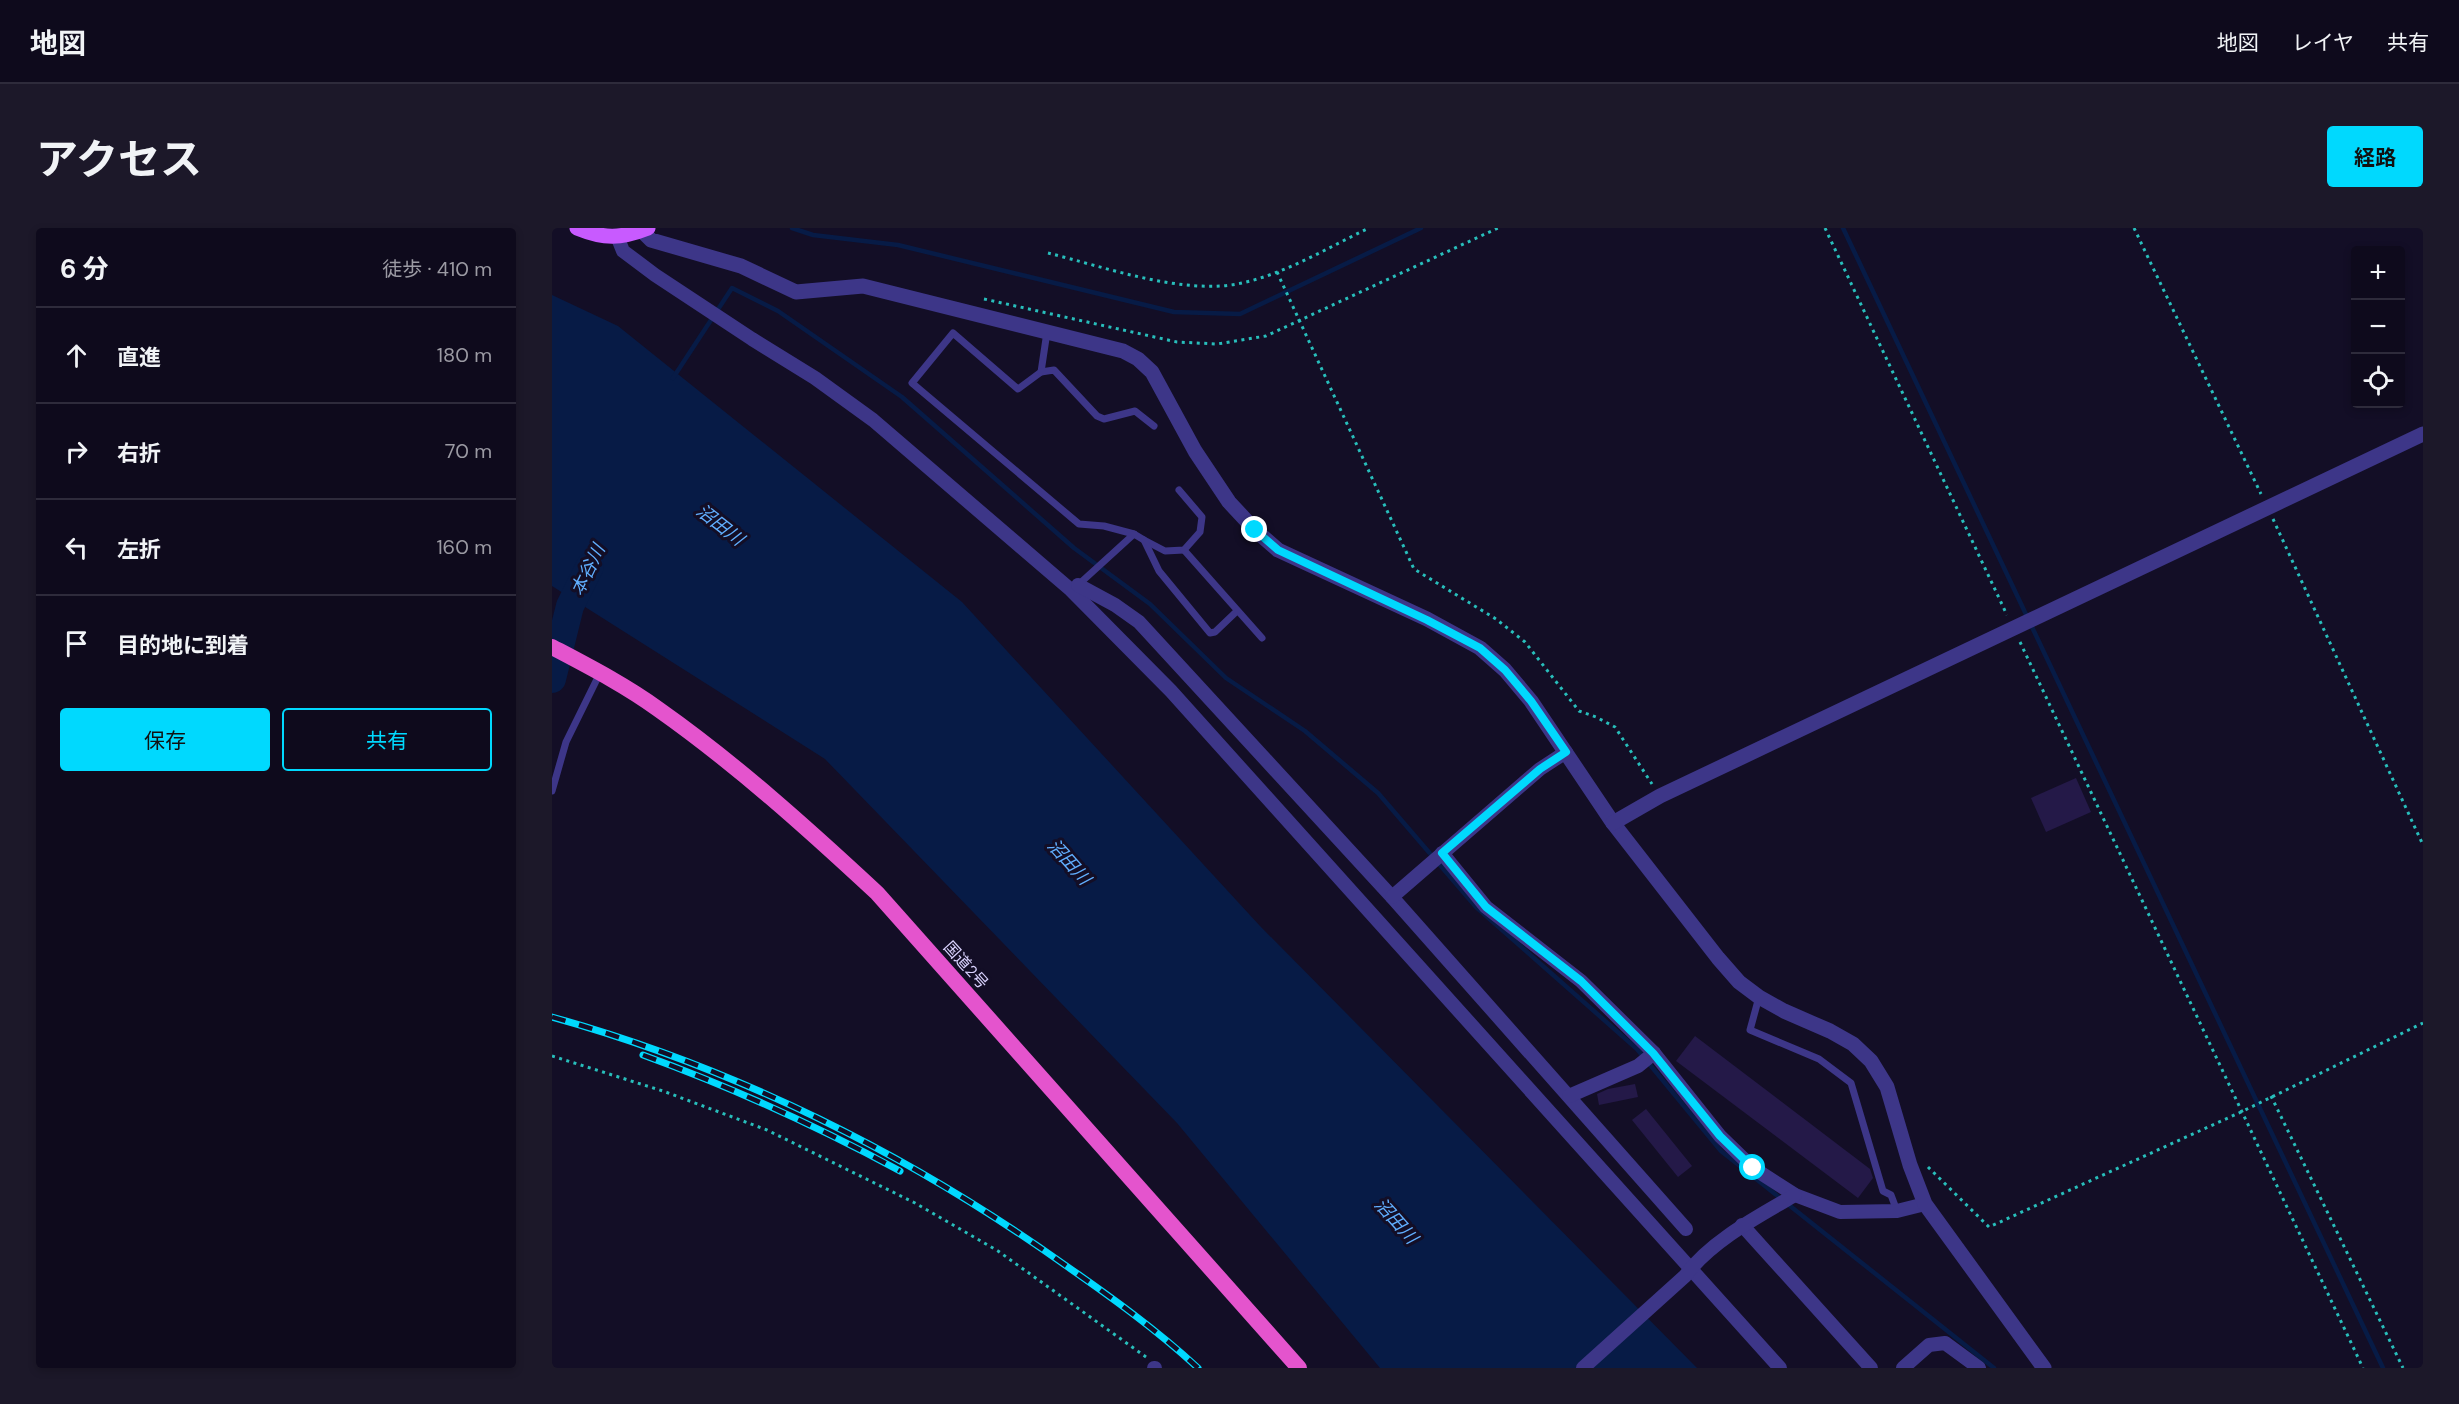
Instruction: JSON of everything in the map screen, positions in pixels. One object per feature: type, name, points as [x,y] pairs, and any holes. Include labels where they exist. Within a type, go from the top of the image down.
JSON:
[{"type":"highway","name":"国道2号","points":[[552,647],[656,707],[720,755],[801,823],[878,893],[1299,1368]]},
{"type":"main road","points":[[577,228],[598,237],[632,235],[645,229]]},
{"type":"street","points":[[645,229],[651,240],[741,266],[796,292],[863,286],[1123,351],[1138,359],[1152,372],[1195,450],[1229,502],[1255,530],[1278,550],[1427,620],[1480,648],[1505,670],[1531,701],[1613,823],[1739,982],[1784,1011],[1830,1031],[1853,1044],[1871,1061],[1887,1087],[1910,1165],[1925,1204],[2044,1368]]},
{"type":"street","points":[[617,236],[623,251],[655,275],[815,378],[873,420],[1075,588],[1172,691],[1688,1272],[1780,1368]]},
{"type":"street","points":[[1613,823],[1660,796],[2423,434]]},
{"type":"street","points":[[1075,588],[1115,605],[1139,622],[1392,897],[1686,1229]]},
{"type":"street","points":[[1392,897],[1540,769],[1566,752]]},
{"type":"street","points":[[1442,853],[1486,907],[1581,981],[1653,1053],[1720,1136],[1753,1168],[1795,1195],[1840,1212],[1897,1211],[1925,1204]]},
{"type":"street","points":[[1569,1096],[1638,1066],[1653,1053]]},
{"type":"street","points":[[1583,1368],[1742,1225],[1795,1195]]},
{"type":"street","points":[[1742,1225],[1870,1368]]},
{"type":"street","points":[[1903,1368],[1929,1345],[1945,1342],[1979,1368]]},
{"type":"lane","points":[[1041,372],[1047,332]]},
{"type":"lane","points":[[1154,426],[1135,411],[1104,419],[1097,416],[1054,370],[1041,372],[1018,389],[953,333],[912,383],[1079,524],[1104,526],[1134,534],[1165,551],[1184,550],[1200,532],[1202,517],[1179,490]]},
{"type":"lane","points":[[1075,588],[1134,534]]},
{"type":"lane","points":[[1144,540],[1159,571],[1210,633],[1215,632],[1237,611]]},
{"type":"lane","points":[[1184,550],[1262,638]]},
{"type":"lane","points":[[552,791],[566,742],[600,673]]},
{"type":"lane","points":[[1759,997],[1750,1030],[1819,1059],[1851,1083],[1883,1191],[1891,1195],[1897,1211]]},
{"type":"path","points":[[1048,253],[1178,285],[1212,286],[1241,283],[1277,272],[1370,228]]},
{"type":"path","points":[[978,297],[1177,342],[1217,344],[1266,336],[1498,228]]},
{"type":"path","points":[[1825,228],[2362,1368]]},
{"type":"path","points":[[2134,228],[2268,507],[2423,844]]},
{"type":"path","points":[[1277,272],[1414,569],[1496,620],[1525,642],[1579,711],[1596,717],[1615,728],[1660,796]]},
{"type":"path","points":[[1910,1165],[1926,1165],[1989,1227],[2241,1112],[2423,1023]]},
{"type":"path","points":[[552,1056],[663,1091],[767,1130],[915,1203],[998,1251],[1147,1358],[1154,1368]]},
{"type":"path","points":[[2271,1096],[2403,1368]]},
{"type":"water","name":"沼田川","points":[[552,295],[618,326],[962,602],[1260,926],[1697,1368],[1380,1368],[1177,1123],[825,759],[552,586]]},
{"type":"building","points":[[2076,778],[2091,812],[2046,832],[2031,798]]},
{"type":"building","points":[[1695,1036],[1870,1169],[1873,1178],[1858,1198],[1676,1061]]},
{"type":"building","points":[[1635,1084],[1638,1097],[1599,1105],[1597,1094],[1608,1089]]},
{"type":"building","points":[[1646,1109],[1692,1166],[1678,1177],[1632,1120]]},
{"type":"waterway","points":[[792,228],[813,235],[898,245],[1174,312],[1240,314],[1421,228]]},
{"type":"waterway","points":[[1843,228],[2383,1368]]},
{"type":"waterway","points":[[673,378],[732,288],[778,311],[902,397],[1074,548],[1150,604],[1226,678],[1305,731],[1378,793],[1476,907],[1637,1049],[1721,1151],[1994,1368]]},
{"type":"waterway","name":"本谷川","points":[[552,679],[570,606],[590,566]]},
{"type":"railway","points":[[552,1017],[688,1062],[754,1089],[883,1152],[945,1187],[1065,1265],[1133,1314],[1198,1368]]},
{"type":"railway","points":[[643,1055],[773,1108],[900,1171]]},
{"type":"route","points":[[1255,530],[1278,550],[1427,620],[1480,648],[1505,670],[1531,701],[1566,752],[1540,769],[1442,853],[1486,907],[1581,981],[1653,1053],[1720,1136],[1753,1168]]}]
